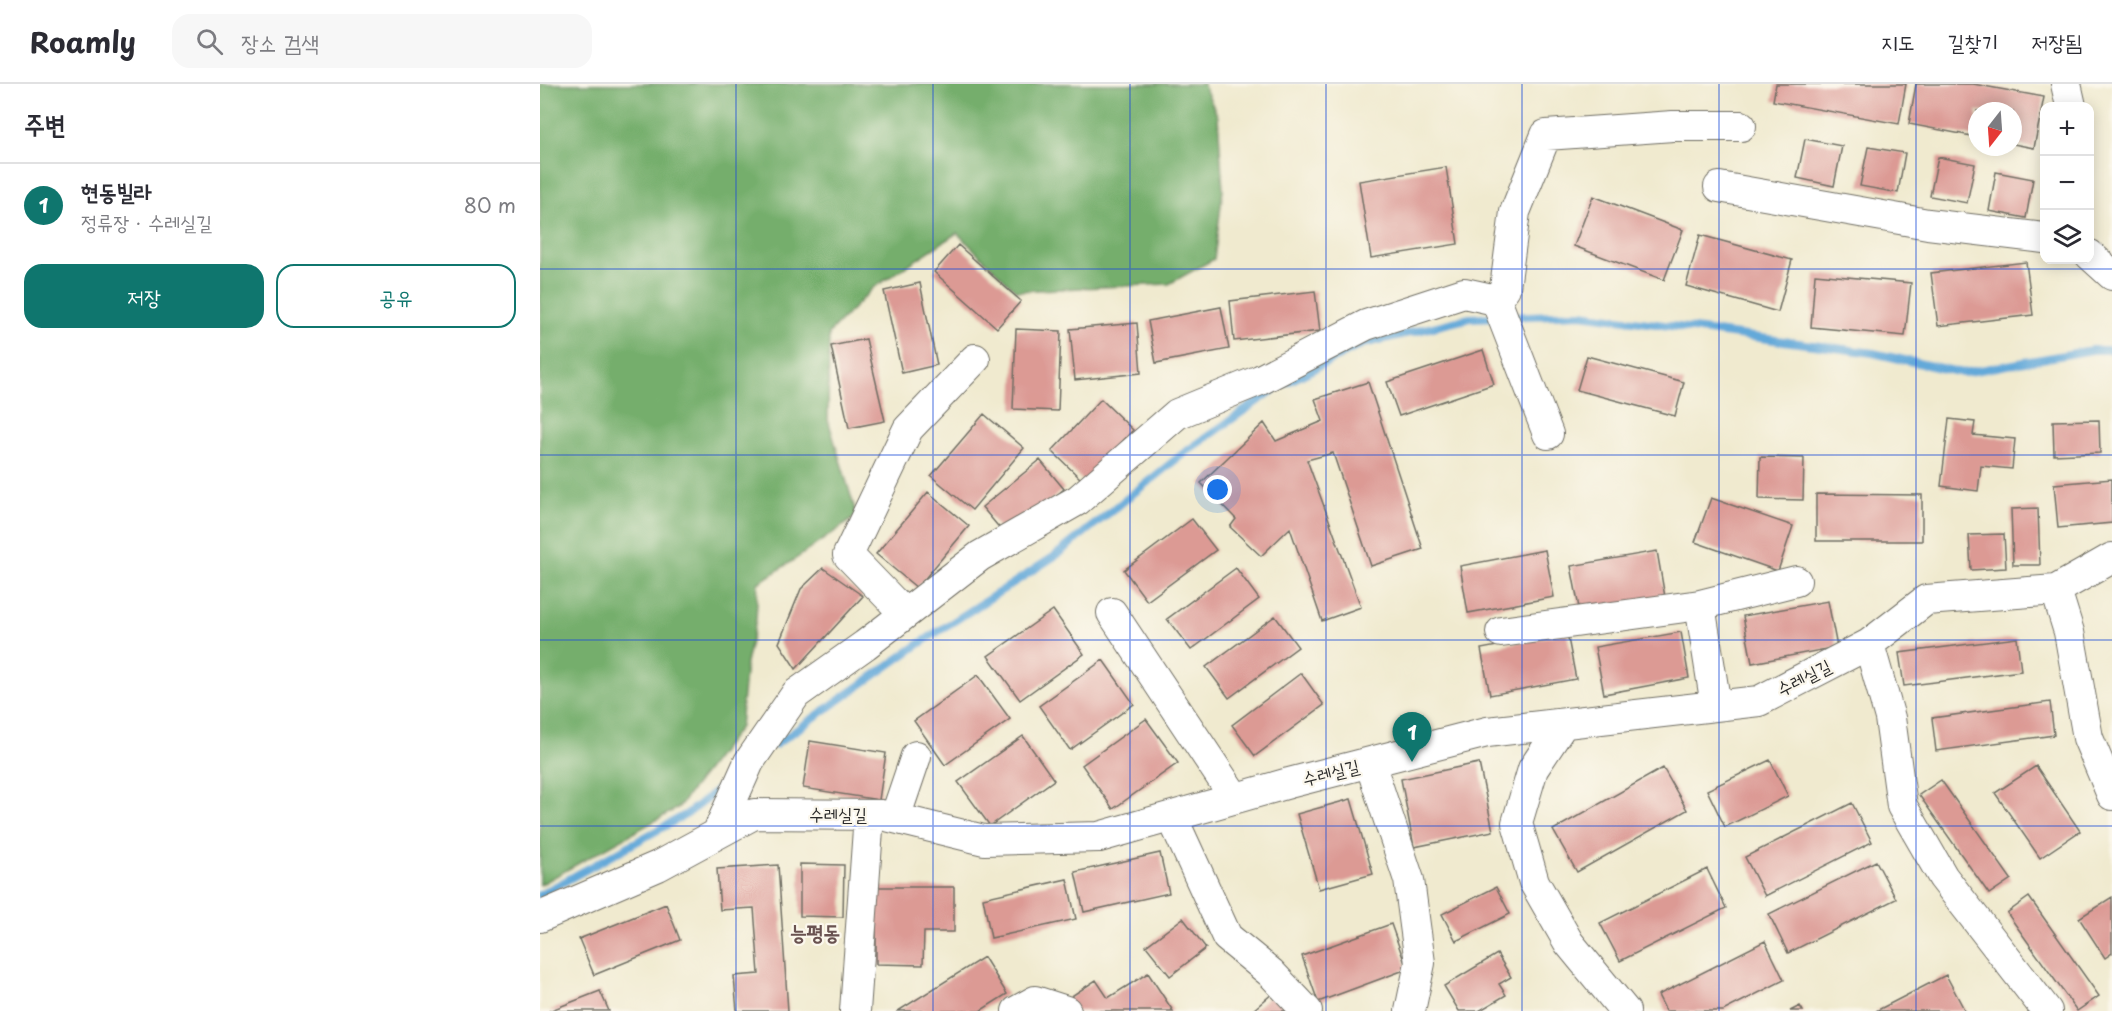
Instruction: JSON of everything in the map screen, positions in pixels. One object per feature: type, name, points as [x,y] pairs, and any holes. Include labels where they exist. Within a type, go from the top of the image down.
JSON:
[{"type":"street","points":[[2066,84],[2070,102]]},
{"type":"street","points":[[1497,301],[1505,288],[1515,212],[1546,135],[1673,126],[1741,126]]},
{"type":"street","points":[[1719,187],[1928,224],[2040,238]]},
{"type":"street","points":[[2094,259],[2112,275]]},
{"type":"street","points":[[717,834],[749,762],[796,694],[980,556],[1078,500],[1177,414],[1260,380],[1366,325],[1464,293],[1497,301]]},
{"type":"street","points":[[1497,301],[1548,434]]},
{"type":"street","points":[[905,614],[848,555],[908,429],[975,359]]},
{"type":"street","name":"수레실길","points":[[540,917],[658,866],[754,814],[882,817],[984,840],[1100,837],[1235,798],[1487,732],[1759,700],[1869,644],[1926,600],[2056,590],[2112,558]]},
{"type":"street","points":[[1501,632],[1700,605],[1796,581]]},
{"type":"street","points":[[2056,590],[2069,632],[2088,738],[2112,795]]},
{"type":"street","points":[[1700,605],[1716,706]]},
{"type":"street","points":[[1112,613],[1235,798]]},
{"type":"street","points":[[1869,644],[1890,718],[1902,806],[1943,877],[2047,1011]]},
{"type":"street","points":[[1563,723],[1533,769],[1517,823],[1534,882],[1545,903],[1569,943],[1625,1011]]},
{"type":"street","points":[[855,1011],[882,817],[916,756]]},
{"type":"street","points":[[1370,763],[1409,880],[1419,963],[1410,1011]]},
{"type":"street","points":[[1172,817],[1227,938],[1271,973],[1307,1011]]},
{"type":"street","points":[[1017,1011],[1035,1001],[1066,1011]]},
{"type":"green space","points":[[540,84],[1203,84],[1218,117],[1223,190],[1214,259],[1169,284],[1016,291],[957,233],[873,288],[829,333],[828,420],[857,516],[758,583],[756,620],[746,663],[740,727],[678,808],[540,885]]},
{"type":"building","points":[[1776,84],[1906,84],[1899,124],[1773,101]]},
{"type":"building","points":[[1916,84],[1973,84],[2044,97],[2043,102],[2040,102],[2040,117],[2034,148],[2022,146],[2022,102],[1968,102],[1968,135],[1909,124]]},
{"type":"building","points":[[1805,139],[1842,146],[1834,186],[1797,178]]},
{"type":"building","points":[[1868,147],[1905,153],[1898,193],[1860,186]]},
{"type":"building","points":[[1938,157],[1975,164],[1967,203],[1930,196]]},
{"type":"building","points":[[1446,167],[1458,244],[1371,258],[1359,181]]},
{"type":"building","points":[[1996,172],[2033,179],[2026,218],[1989,211]]},
{"type":"building","points":[[1593,196],[1683,230],[1664,280],[1574,246]]},
{"type":"building","points":[[1700,235],[1792,260],[1778,312],[1686,286]]},
{"type":"building","points":[[958,245],[1021,301],[997,328],[934,272]]},
{"type":"building","points":[[2026,262],[2033,315],[1938,326],[1931,273]]},
{"type":"building","points":[[1815,274],[1911,283],[1905,336],[1811,327]]},
{"type":"building","points":[[920,283],[937,365],[902,373],[884,291]]},
{"type":"building","points":[[1315,291],[1320,331],[1234,341],[1230,301]]},
{"type":"building","points":[[1221,307],[1229,349],[1156,363],[1148,321]]},
{"type":"building","points":[[1137,323],[1141,373],[1075,380],[1070,329]]},
{"type":"building","points":[[1016,329],[1061,331],[1058,411],[1013,409]]},
{"type":"building","points":[[866,339],[885,421],[849,428],[831,346]]},
{"type":"building","points":[[1483,350],[1494,384],[1399,416],[1387,382]]},
{"type":"building","points":[[1587,356],[1684,382],[1675,416],[1577,390]]},
{"type":"building","points":[[1368,382],[1423,549],[1371,566],[1333,453],[1307,460],[1361,607],[1322,621],[1290,528],[1261,556],[1230,527],[1236,519],[1201,483],[1264,423],[1276,441],[1323,421],[1315,399]]},
{"type":"building","points":[[1101,399],[1133,430],[1084,482],[1052,451]]},
{"type":"building","points":[[984,414],[1024,448],[972,510],[931,476]]},
{"type":"building","points":[[1949,419],[1975,422],[1973,435],[2015,439],[2012,469],[1981,466],[1978,491],[1941,486]]},
{"type":"building","points":[[2099,420],[2100,453],[2054,455],[2053,421]]},
{"type":"building","points":[[1760,457],[1804,458],[1803,500],[1759,499]]},
{"type":"building","points":[[1040,460],[1064,489],[1007,537],[982,507]]},
{"type":"building","points":[[2112,479],[2112,523],[2058,528],[2054,484]]},
{"type":"building","points":[[928,492],[969,526],[917,588],[876,554]]},
{"type":"building","points":[[1816,494],[1922,495],[1922,541],[1816,541]]},
{"type":"building","points":[[1711,498],[1793,526],[1778,571],[1695,542]]},
{"type":"building","points":[[2038,508],[2040,565],[2013,565],[2011,509]]},
{"type":"building","points":[[1192,519],[1216,550],[1147,601],[1124,570]]},
{"type":"building","points":[[2004,534],[2006,568],[1971,570],[1969,535]]},
{"type":"building","points":[[1545,550],[1554,597],[1468,613],[1460,566]]},
{"type":"building","points":[[1657,551],[1665,597],[1580,613],[1571,566]]},
{"type":"building","points":[[823,568],[863,596],[796,669],[779,643],[801,589]]},
{"type":"building","points":[[1236,568],[1259,599],[1191,650],[1167,619]]},
{"type":"building","points":[[1828,601],[1837,647],[1752,663],[1743,616]]},
{"type":"building","points":[[1053,610],[1084,654],[1020,700],[988,656]]},
{"type":"building","points":[[1275,616],[1298,647],[1229,698],[1206,667]]},
{"type":"building","points":[[1681,632],[1689,678],[1604,694],[1595,647]]},
{"type":"building","points":[[1567,633],[1576,679],[1490,695],[1481,649]]},
{"type":"building","points":[[2017,638],[2021,671],[1904,686],[1899,653]]},
{"type":"building","points":[[1103,660],[1134,704],[1070,750],[1039,706]]},
{"type":"building","points":[[1301,673],[1324,705],[1255,756],[1232,725]]},
{"type":"building","points":[[978,675],[1010,719],[945,765],[914,721]]},
{"type":"building","points":[[2050,702],[2054,735],[1936,751],[1932,718]]},
{"type":"building","points":[[1146,719],[1178,763],[1113,809],[1082,765]]},
{"type":"building","points":[[1023,736],[1054,780],[990,826],[958,782]]},
{"type":"building","points":[[810,741],[886,753],[879,800],[803,788]]},
{"type":"building","points":[[1770,760],[1788,796],[1725,827],[1707,790]]},
{"type":"building","points":[[1479,763],[1493,831],[1414,847],[1401,779]]},
{"type":"building","points":[[2036,766],[2080,831],[2040,858],[1995,793]]},
{"type":"building","points":[[1663,768],[1687,810],[1577,872],[1553,830]]},
{"type":"building","points":[[1941,780],[2011,879],[1989,894],[1919,795]]},
{"type":"building","points":[[1351,799],[1373,874],[1319,889],[1297,814]]},
{"type":"building","points":[[1852,803],[1872,842],[1765,896],[1745,857]]},
{"type":"building","points":[[1160,853],[1169,893],[1084,912],[1075,872]]},
{"type":"building","points":[[1876,861],[1896,899],[1788,953],[1769,914]]},
{"type":"building","points":[[800,864],[844,865],[843,917],[800,916]]},
{"type":"building","points":[[778,865],[788,1011],[737,1011],[734,976],[759,974],[754,908],[720,910],[717,869]]},
{"type":"building","points":[[1707,869],[1726,908],[1620,961],[1600,923]]},
{"type":"building","points":[[1067,879],[1076,919],[991,938],[983,898]]},
{"type":"building","points":[[876,887],[954,887],[954,932],[924,932],[923,965],[876,964]]},
{"type":"building","points":[[1496,887],[1510,914],[1456,941],[1442,914]]},
{"type":"building","points":[[2029,897],[2099,996],[2077,1011],[2007,913]]},
{"type":"building","points":[[2112,897],[2112,953],[2105,958],[2079,918]]},
{"type":"building","points":[[666,904],[680,940],[594,975],[579,939]]},
{"type":"building","points":[[1183,918],[1206,948],[1170,976],[1146,946]]},
{"type":"building","points":[[1391,924],[1407,969],[1318,1002],[1302,956]]},
{"type":"building","points":[[1765,941],[1784,980],[1723,1011],[1666,1011],[1658,995]]},
{"type":"building","points":[[1497,954],[1511,977],[1499,984],[1506,995],[1479,1011],[1459,1011],[1444,986]]},
{"type":"building","points":[[984,957],[1007,994],[980,1011],[898,1011]]},
{"type":"building","points":[[1148,973],[1173,1011],[1071,1011],[1064,1001],[1096,980],[1108,998]]},
{"type":"building","points":[[1946,975],[1965,1011],[1876,1011]]},
{"type":"building","points":[[600,991],[609,1011],[549,1011]]},
{"type":"building","points":[[1273,993],[1288,1011],[1252,1011]]},
{"type":"building","points":[[1800,1006],[1803,1011],[1790,1011]]},
{"type":"waterway","points":[[1286,383],[1363,344],[1470,318],[1581,314],[1873,353],[1963,373],[2092,350],[2112,350]]},
{"type":"waterway","points":[[775,745],[922,642],[1055,556],[1184,453],[1272,391]]},
{"type":"waterway","points":[[540,895],[687,814],[729,781]]},
{"type":"place","name":"현동빌라","points":[[1412,762]]},
{"type":"district","name":"능평동","points":[[815,933]]}]
